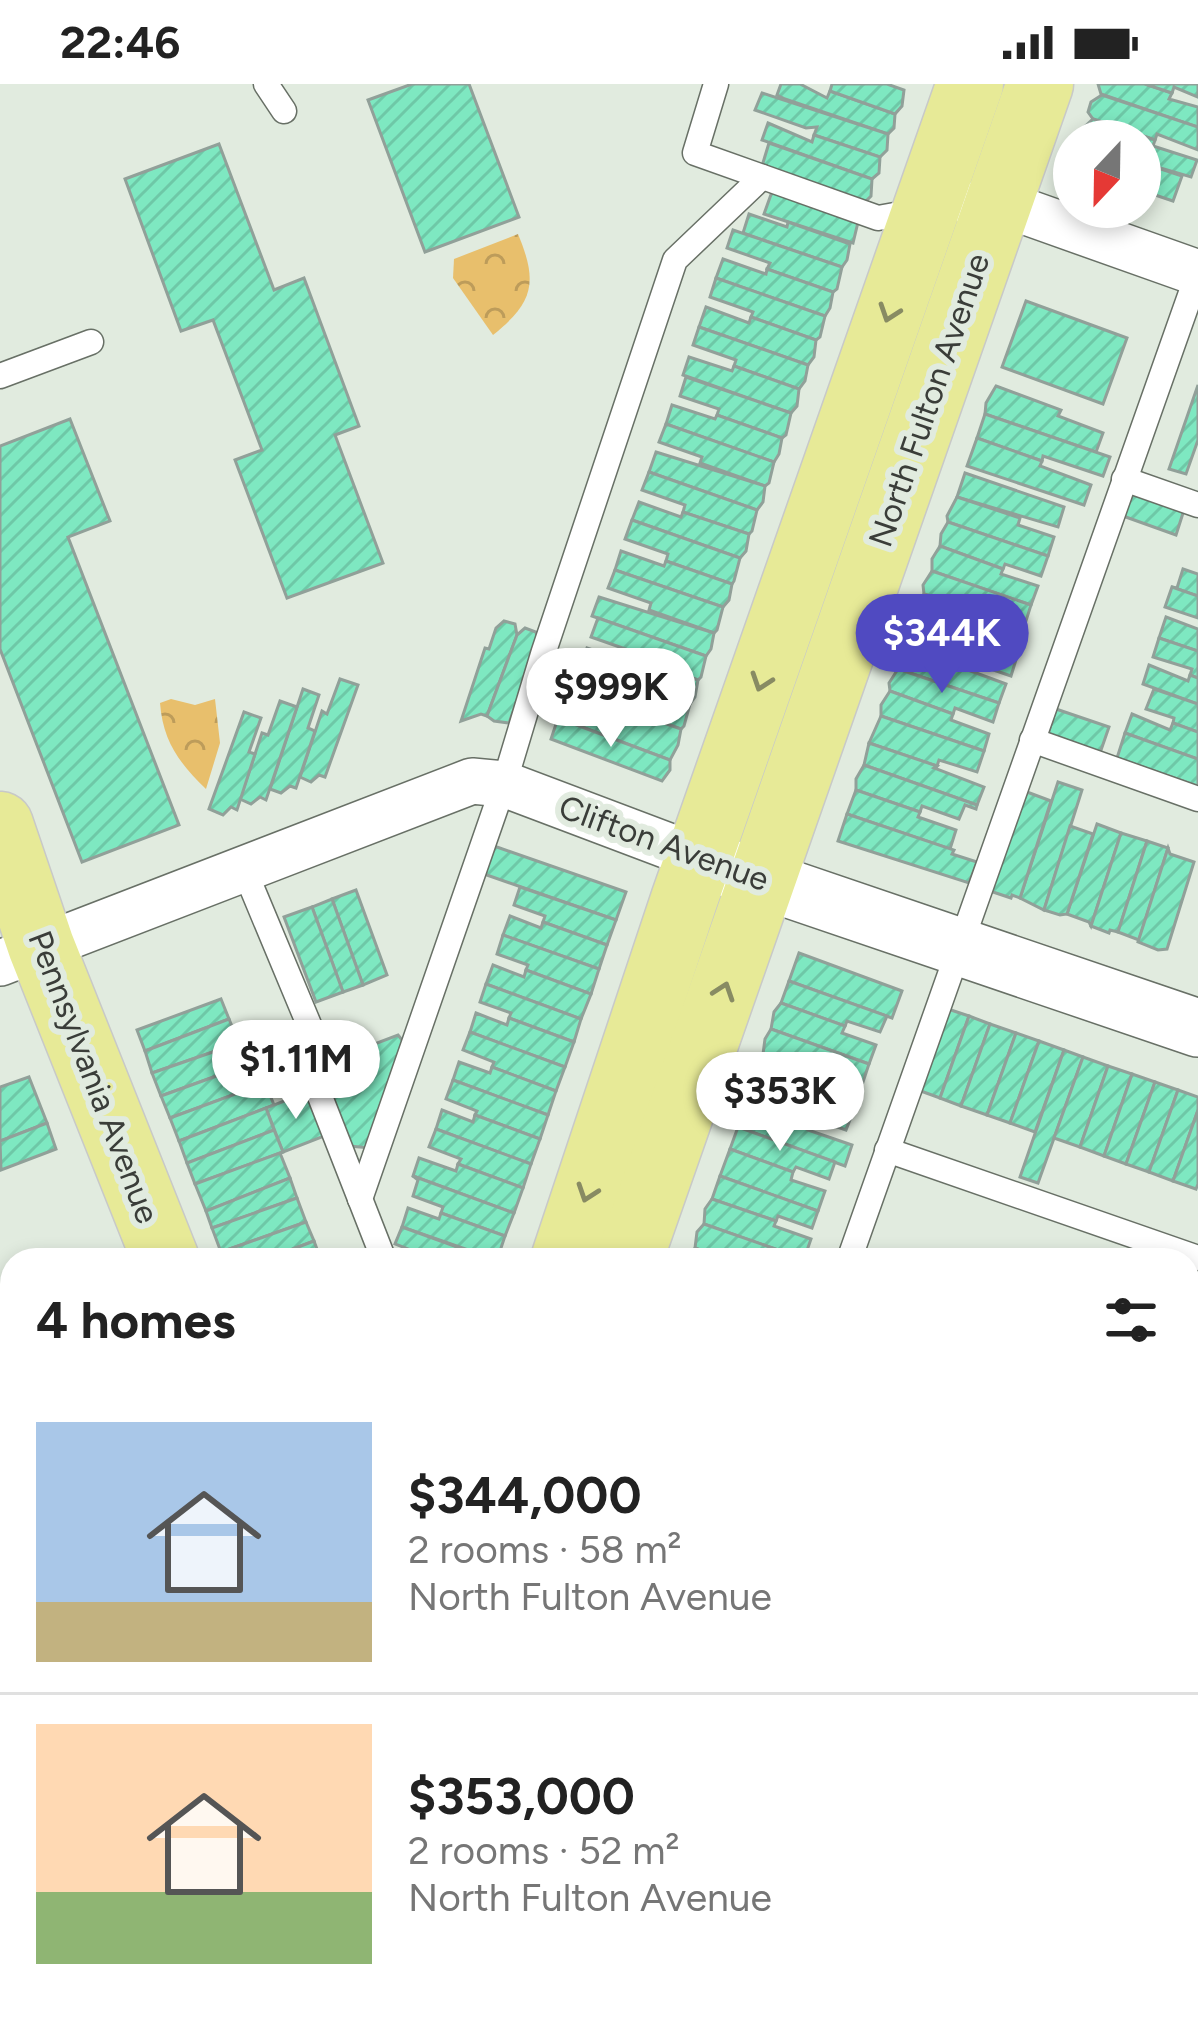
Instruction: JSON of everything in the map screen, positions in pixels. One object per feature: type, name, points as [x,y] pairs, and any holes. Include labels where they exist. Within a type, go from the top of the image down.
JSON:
[{"type":"main road","name":"North Fulton Avenue","points":[[568,1248],[970,84]]},
{"type":"main road","name":"North Fulton Avenue","points":[[633,1248],[1040,84]]},
{"type":"main road","name":"Pennsylvania Avenue","points":[[0,826],[21,955],[160,1248]]},
{"type":"street","points":[[925,210],[998,202],[1198,273]]},
{"type":"street","name":"Clifton Avenue","points":[[21,955],[472,781],[504,784],[700,858],[959,946],[1194,1016]]},
{"type":"lane","points":[[266,84],[284,111]]},
{"type":"lane","points":[[716,84],[694,153],[878,218],[925,210]]},
{"type":"lane","points":[[360,1199],[504,784],[675,260],[762,177]]},
{"type":"lane","points":[[853,1248],[1198,273]]},
{"type":"lane","points":[[0,376],[91,342]]},
{"type":"lane","points":[[1124,478],[1198,505]]},
{"type":"lane","points":[[1032,740],[1198,799]]},
{"type":"lane","points":[[244,868],[320,1051],[312,1076],[379,1248]]},
{"type":"lane","points":[[887,1150],[1169,1248]]},
{"type":"green space","points":[[518,234],[528,265],[528,290],[517,312],[493,335],[453,278],[454,259]]},
{"type":"green space","points":[[171,699],[195,705],[215,699],[220,743],[206,789],[169,740],[160,703]]},
{"type":"building","points":[[412,84],[469,84],[519,217],[425,252],[368,100]]},
{"type":"building","points":[[781,84],[800,84],[827,98],[830,91],[895,114],[894,128],[888,134],[785,99],[777,95]]},
{"type":"building","points":[[832,84],[887,84],[904,90],[902,106],[895,114],[830,91]]},
{"type":"building","points":[[1098,84],[1145,84],[1172,93],[1169,99],[1198,107],[1198,127],[1101,94]]},
{"type":"building","points":[[1145,84],[1198,84],[1198,97],[1174,87],[1172,93]]},
{"type":"building","points":[[762,93],[888,134],[887,150],[880,157],[814,135],[817,127],[806,128],[755,110]]},
{"type":"building","points":[[1102,95],[1198,127],[1198,150],[1161,136],[1161,120],[1093,119],[1088,112],[1091,102]]},
{"type":"building","points":[[768,123],[812,142],[814,135],[880,157],[879,173],[872,179],[762,140]]},
{"type":"building","points":[[769,143],[872,179],[871,196],[864,203],[762,166]]},
{"type":"building","points":[[219,144],[274,290],[304,278],[359,426],[335,435],[383,563],[287,598],[235,460],[262,450],[213,320],[181,331],[125,179]]},
{"type":"building","points":[[1161,149],[1197,160],[1191,177],[1161,168]]},
{"type":"building","points":[[1161,169],[1182,176],[1173,201],[1161,197]]},
{"type":"building","points":[[773,189],[859,218],[853,243],[764,214]]},
{"type":"building","points":[[749,214],[850,244],[847,260],[842,267],[743,233]]},
{"type":"building","points":[[733,230],[842,267],[837,289],[833,292],[767,269],[770,263],[727,248]]},
{"type":"building","points":[[723,259],[833,292],[830,308],[825,316],[716,278]]},
{"type":"building","points":[[716,278],[825,316],[820,337],[816,340],[751,317],[753,312],[710,297]]},
{"type":"building","points":[[1026,301],[1127,338],[1103,404],[1002,367]]},
{"type":"building","points":[[706,307],[816,340],[814,357],[808,365],[699,327]]},
{"type":"building","points":[[699,327],[808,365],[805,381],[799,389],[734,366],[736,360],[693,345]]},
{"type":"building","points":[[689,357],[732,371],[734,366],[799,389],[797,406],[791,413],[683,375]]},
{"type":"building","points":[[686,377],[791,413],[786,435],[782,438],[717,415],[719,409],[680,396]]},
{"type":"building","points":[[1198,385],[1198,440],[1186,474],[1169,469]]},
{"type":"building","points":[[996,386],[1061,410],[1058,416],[1103,433],[1096,452],[985,414]]},
{"type":"building","points":[[672,405],[782,438],[779,454],[774,462],[666,424]]},
{"type":"building","points":[[985,414],[1110,457],[1103,476],[977,438]]},
{"type":"building","points":[[70,419],[110,521],[68,537],[179,825],[82,862],[0,649],[0,446]]},
{"type":"building","points":[[666,424],[774,462],[769,483],[765,486],[700,463],[702,457],[659,442]]},
{"type":"building","points":[[977,438],[1091,485],[1084,505],[967,466]]},
{"type":"building","points":[[656,452],[765,486],[763,502],[757,510],[649,472]]},
{"type":"building","points":[[649,472],[757,510],[752,531],[749,534],[683,512],[685,505],[642,490]]},
{"type":"building","points":[[965,473],[1064,507],[1058,527],[957,497]]},
{"type":"building","points":[[1131,492],[1184,510],[1176,535],[1123,516]]},
{"type":"building","points":[[957,497],[1020,518],[1018,525],[1054,537],[1048,556],[948,522]]},
{"type":"building","points":[[639,502],[749,534],[746,551],[740,558],[632,520]]},
{"type":"building","points":[[632,520],[740,558],[734,581],[666,561],[668,554],[625,539]]},
{"type":"building","points":[[948,522],[1048,556],[1041,576],[1005,564],[1003,569],[940,546]]},
{"type":"building","points":[[940,546],[1038,586],[1031,605],[932,571],[932,559]]},
{"type":"building","points":[[621,551],[732,584],[729,600],[723,607],[615,570]]},
{"type":"building","points":[[1183,569],[1198,574],[1198,596],[1172,587],[1177,588]]},
{"type":"building","points":[[615,570],[723,607],[717,630],[714,633],[649,610],[651,603],[608,588]]},
{"type":"building","points":[[932,571],[1031,605],[1025,624],[924,594],[923,585]]},
{"type":"building","points":[[1172,587],[1198,596],[1198,618],[1165,607]]},
{"type":"building","points":[[924,594],[987,616],[984,623],[1023,636],[1018,653],[915,619]]},
{"type":"building","points":[[599,597],[714,633],[711,649],[706,656],[592,616]]},
{"type":"building","points":[[1166,617],[1198,629],[1198,651],[1159,638]]},
{"type":"building","points":[[598,618],[706,656],[701,677],[698,680],[632,657],[634,652],[591,637]]},
{"type":"building","points":[[915,619],[1018,653],[1011,676],[903,646]]},
{"type":"building","points":[[504,621],[515,624],[517,635],[487,716],[461,721],[485,648],[489,649],[496,628]]},
{"type":"building","points":[[525,628],[536,632],[538,642],[509,723],[494,721],[487,716],[517,635]]},
{"type":"building","points":[[1159,638],[1198,651],[1198,678],[1190,675],[1192,669],[1153,657]]},
{"type":"building","points":[[903,646],[1006,684],[999,703],[898,669]]},
{"type":"building","points":[[587,648],[630,663],[632,657],[698,680],[695,697],[690,704],[581,666]]},
{"type":"building","points":[[1149,665],[1188,681],[1190,675],[1198,678],[1198,704],[1143,684]]},
{"type":"building","points":[[581,666],[690,704],[684,726],[681,729],[615,706],[617,700],[575,685]]},
{"type":"building","points":[[898,669],[999,703],[993,722],[955,708],[953,714],[890,691],[889,683]]},
{"type":"building","points":[[340,679],[358,685],[325,777],[319,775],[311,782],[300,777],[322,711],[327,714]]},
{"type":"building","points":[[303,689],[319,695],[308,728],[315,731],[296,788],[290,786],[281,793],[270,789]]},
{"type":"building","points":[[1154,689],[1198,704],[1198,732],[1146,709]]},
{"type":"building","points":[[890,691],[953,714],[951,720],[989,734],[984,751],[881,716],[881,705]]},
{"type":"building","points":[[566,696],[613,712],[615,706],[681,729],[678,745],[670,760],[558,718]]},
{"type":"building","points":[[280,701],[297,707],[266,800],[260,797],[251,804],[240,799],[262,733],[268,735]]},
{"type":"building","points":[[1056,709],[1109,727],[1100,753],[1048,734]]},
{"type":"building","points":[[244,712],[261,718],[249,752],[255,754],[237,810],[231,807],[223,815],[209,809]]},
{"type":"building","points":[[1132,714],[1170,730],[1173,723],[1198,732],[1198,759],[1125,733]]},
{"type":"building","points":[[881,716],[984,751],[977,772],[939,760],[937,766],[869,743]]},
{"type":"building","points":[[558,718],[670,760],[670,770],[662,781],[551,739]]},
{"type":"building","points":[[1125,733],[1198,759],[1198,786],[1117,758]]},
{"type":"building","points":[[869,743],[984,787],[977,805],[864,765]]},
{"type":"building","points":[[864,765],[977,805],[976,809],[965,805],[959,819],[922,806],[920,812],[856,790]]},
{"type":"building","points":[[1058,782],[1082,790],[1044,910],[1020,898]]},
{"type":"building","points":[[856,790],[956,830],[950,849],[847,814]]},
{"type":"building","points":[[1027,792],[1051,801],[1020,898],[1011,898],[990,891]]},
{"type":"building","points":[[847,814],[977,862],[969,883],[838,841]]},
{"type":"building","points":[[1097,824],[1121,833],[1091,926],[1067,914]]},
{"type":"building","points":[[1070,826],[1093,834],[1067,914],[1060,915],[1044,910]]},
{"type":"building","points":[[1121,833],[1147,841],[1118,932],[1109,933],[1091,926]]},
{"type":"building","points":[[1147,841],[1168,848],[1139,940],[1118,932]]},
{"type":"building","points":[[494,846],[626,892],[616,920],[484,874]]},
{"type":"building","points":[[1168,848],[1170,854],[1194,862],[1167,949],[1158,950],[1138,942]]},
{"type":"building","points":[[520,887],[616,920],[607,945],[543,922],[545,916],[514,905]]},
{"type":"building","points":[[356,890],[387,975],[363,985],[332,899]]},
{"type":"building","points":[[332,899],[363,985],[343,992],[312,907]]},
{"type":"building","points":[[312,907],[343,992],[316,1002],[284,917]]},
{"type":"building","points":[[510,916],[541,928],[543,922],[607,945],[599,969],[503,935]]},
{"type":"building","points":[[503,935],[599,969],[591,994],[497,954]]},
{"type":"building","points":[[799,953],[902,991],[892,1018],[789,981]]},
{"type":"building","points":[[493,965],[524,977],[526,970],[591,994],[581,1019],[486,984]]},
{"type":"building","points":[[789,981],[887,1016],[880,1032],[847,1021],[845,1026],[781,1003]]},
{"type":"building","points":[[486,984],[581,1019],[574,1042],[480,1002]]},
{"type":"building","points":[[221,999],[229,1019],[145,1051],[137,1030]]},
{"type":"building","points":[[781,1003],[845,1026],[842,1033],[876,1045],[869,1064],[771,1029]]},
{"type":"building","points":[[945,1008],[969,1016],[940,1098],[918,1090]]},
{"type":"building","points":[[476,1013],[507,1025],[509,1018],[574,1042],[565,1067],[470,1032]]},
{"type":"building","points":[[969,1016],[990,1024],[961,1106],[940,1098]]},
{"type":"building","points":[[229,1019],[239,1043],[152,1073],[145,1051]]},
{"type":"building","points":[[990,1024],[1016,1033],[987,1115],[961,1106]]},
{"type":"building","points":[[771,1029],[869,1064],[863,1082],[829,1069],[827,1077],[763,1054]]},
{"type":"building","points":[[470,1032],[565,1067],[556,1091],[492,1067],[494,1062],[463,1050]]},
{"type":"building","points":[[1016,1033],[1039,1041],[1010,1123],[987,1115]]},
{"type":"building","points":[[398,1035],[406,1045],[370,1148],[349,1146],[323,1078],[335,1059]]},
{"type":"building","points":[[1039,1041],[1064,1050],[1035,1132],[1010,1123]]},
{"type":"building","points":[[239,1043],[247,1065],[161,1096],[152,1073]]},
{"type":"building","points":[[1064,1050],[1083,1057],[1038,1183],[1020,1177]]},
{"type":"building","points":[[763,1054],[859,1094],[853,1112],[755,1077],[756,1063]]},
{"type":"building","points":[[1083,1057],[1108,1066],[1080,1147],[1054,1138]]},
{"type":"building","points":[[459,1062],[490,1073],[492,1067],[556,1091],[548,1115],[453,1080]]},
{"type":"building","points":[[247,1065],[255,1087],[170,1118],[161,1096]]},
{"type":"building","points":[[1108,1066],[1132,1074],[1104,1156],[1080,1147]]},
{"type":"building","points":[[1132,1074],[1155,1082],[1126,1164],[1104,1156]]},
{"type":"building","points":[[29,1077],[47,1123],[0,1141],[0,1087]]},
{"type":"building","points":[[754,1077],[853,1112],[846,1130],[812,1118],[810,1124],[746,1101]]},
{"type":"building","points":[[453,1080],[548,1115],[540,1139],[446,1099]]},
{"type":"building","points":[[1155,1082],[1178,1090],[1149,1172],[1126,1164]]},
{"type":"building","points":[[265,1083],[274,1105],[179,1141],[170,1118]]},
{"type":"building","points":[[1178,1090],[1198,1097],[1198,1110],[1173,1181],[1149,1172]]},
{"type":"building","points":[[310,1091],[327,1135],[283,1152],[266,1108]]},
{"type":"building","points":[[746,1101],[852,1145],[845,1166],[738,1127]]},
{"type":"building","points":[[266,1108],[274,1130],[187,1163],[179,1141]]},
{"type":"building","points":[[442,1110],[473,1122],[475,1115],[540,1139],[531,1164],[436,1129]]},
{"type":"building","points":[[1198,1110],[1198,1184],[1196,1189],[1173,1181]]},
{"type":"building","points":[[47,1123],[56,1149],[1,1170],[0,1141]]},
{"type":"building","points":[[738,1127],[835,1162],[829,1179],[796,1167],[793,1172],[730,1149]]},
{"type":"building","points":[[436,1129],[531,1164],[523,1188],[458,1164],[461,1159],[429,1147]]},
{"type":"building","points":[[274,1130],[283,1152],[195,1184],[187,1163]]},
{"type":"building","points":[[730,1149],[793,1172],[791,1180],[825,1191],[818,1211],[720,1176]]},
{"type":"building","points":[[280,1153],[290,1178],[206,1211],[195,1184]]},
{"type":"building","points":[[419,1158],[456,1171],[458,1164],[523,1188],[514,1213],[413,1176]]},
{"type":"building","points":[[413,1176],[514,1213],[505,1236],[441,1213],[443,1207],[413,1196],[418,1180]]},
{"type":"building","points":[[720,1176],[818,1211],[812,1228],[712,1199]]},
{"type":"building","points":[[290,1178],[297,1198],[212,1228],[206,1211]]},
{"type":"building","points":[[297,1198],[306,1222],[232,1248],[220,1248],[212,1228]]},
{"type":"building","points":[[712,1199],[811,1239],[808,1248],[773,1248],[704,1224],[705,1209]]},
{"type":"building","points":[[408,1208],[439,1219],[441,1213],[505,1236],[501,1248],[462,1248],[402,1227]]},
{"type":"building","points":[[306,1222],[314,1241],[296,1248],[232,1248]]},
{"type":"building","points":[[704,1224],[773,1248],[695,1248],[697,1232]]},
{"type":"building","points":[[402,1227],[460,1248],[405,1248],[395,1244]]}]
